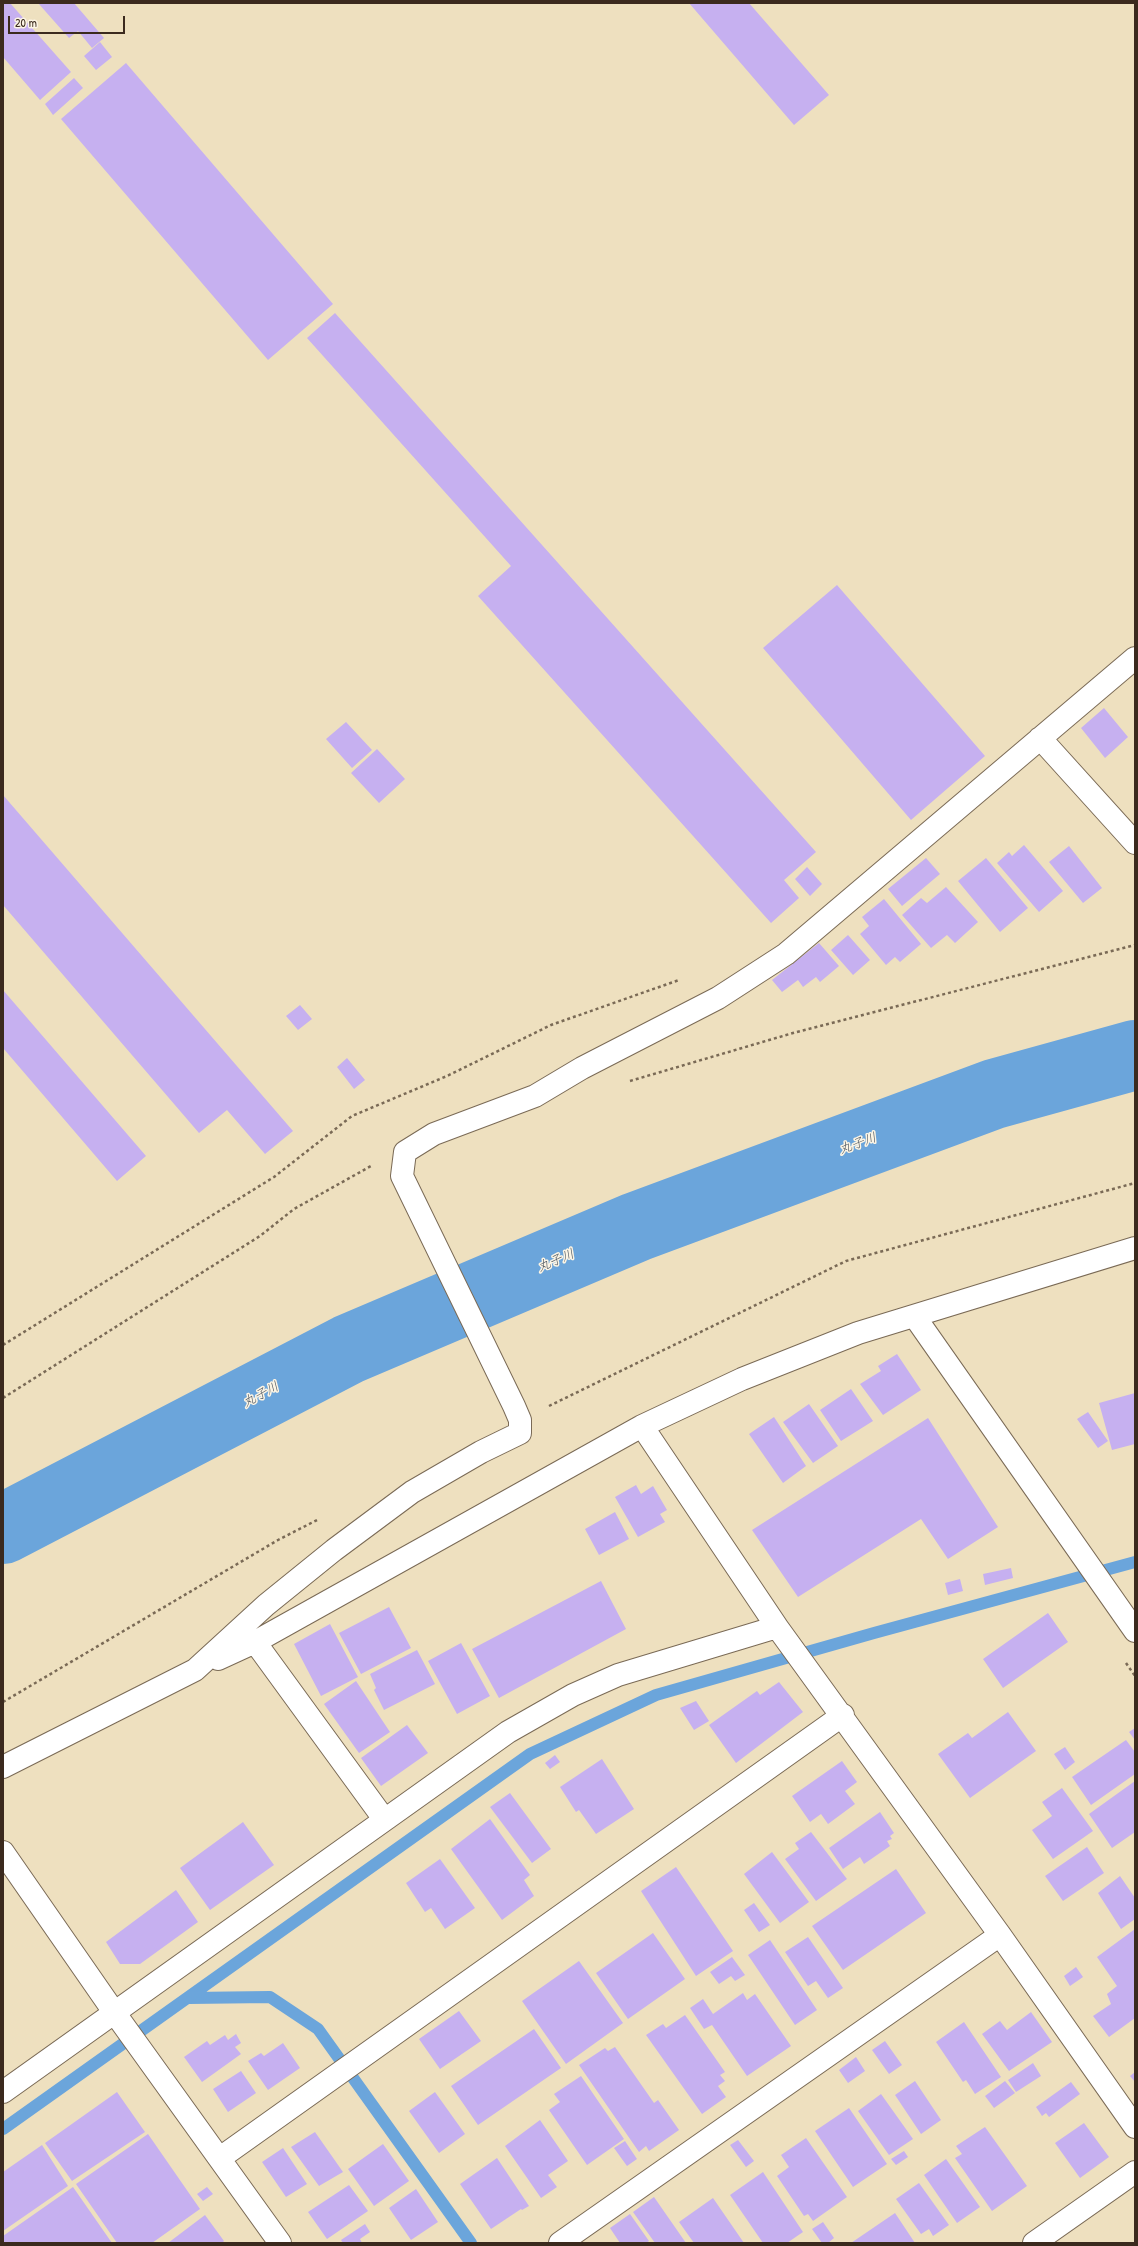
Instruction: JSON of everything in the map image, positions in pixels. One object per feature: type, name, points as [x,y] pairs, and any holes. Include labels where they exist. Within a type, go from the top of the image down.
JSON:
[{"type":"street","points":[[195,1670],[266,1606],[334,1550],[412,1492],[481,1452],[520,1433],[517,1413],[402,1176],[405,1152],[434,1134],[535,1096],[582,1068],[718,998],[786,954],[1135,658]]},
{"type":"street","points":[[1040,738],[1135,843]]},
{"type":"street","points":[[3,1768],[195,1670],[255,1642],[642,1426],[749,1376],[858,1333],[915,1317],[1135,1248]]},
{"type":"street","points":[[915,1317],[1135,1630]]},
{"type":"street","points":[[642,1426],[777,1627],[843,1715],[1135,2127]]},
{"type":"street","points":[[3,2092],[508,1732],[573,1696],[618,1675],[777,1627]]},
{"type":"street","points":[[255,1642],[384,1819]]},
{"type":"street","points":[[220,2158],[843,1715]]},
{"type":"street","points":[[3,1852],[114,2012],[280,2243]]},
{"type":"street","points":[[560,2243],[1000,1935]]},
{"type":"street","points":[[1034,2243],[1135,2172]]},
{"type":"path","points":[[628,1082],[793,1033],[1135,945]]},
{"type":"path","points":[[3,1345],[274,1176],[352,1116],[447,1076],[551,1026],[686,979]]},
{"type":"path","points":[[3,1398],[260,1236],[294,1209],[374,1164],[405,1152]]},
{"type":"path","points":[[517,1413],[846,1261],[1135,1183]]},
{"type":"path","points":[[3,1702],[278,1540],[326,1515]]},
{"type":"building","points":[[3,3],[10,3],[71,72],[40,100],[3,57]]},
{"type":"building","points":[[38,3],[74,3],[104,38],[92,48],[78,31],[69,38]]},
{"type":"building","points":[[689,3],[749,3],[829,95],[794,125]]},
{"type":"building","points":[[100,42],[112,57],[96,70],[84,56]]},
{"type":"building","points":[[126,63],[333,304],[268,360],[61,119]]},
{"type":"building","points":[[74,78],[83,88],[53,115],[45,104]]},
{"type":"building","points":[[335,313],[816,852],[784,880],[799,898],[771,923],[478,596],[511,566],[307,338]]},
{"type":"building","points":[[837,585],[985,756],[911,820],[763,648]]},
{"type":"building","points":[[1104,708],[1128,737],[1105,758],[1081,728]]},
{"type":"building","points":[[346,722],[372,750],[352,768],[326,739]]},
{"type":"building","points":[[377,749],[405,779],[379,803],[351,773]]},
{"type":"building","points":[[3,795],[293,1131],[265,1154],[227,1110],[199,1133],[3,905]]},
{"type":"building","points":[[1024,845],[1063,891],[1039,912],[997,863],[1009,852],[1012,856]]},
{"type":"building","points":[[1069,846],[1102,888],[1083,903],[1049,862]]},
{"type":"building","points":[[926,858],[940,874],[902,906],[888,889]]},
{"type":"building","points":[[986,858],[1028,908],[1000,932],[958,881]]},
{"type":"building","points":[[807,867],[822,884],[810,896],[795,879]]},
{"type":"building","points":[[946,887],[978,922],[955,943],[947,935],[931,948],[902,915],[921,898],[927,903]]},
{"type":"building","points":[[884,899],[921,944],[900,962],[895,957],[886,965],[860,934],[869,926],[862,917]]},
{"type":"building","points":[[848,935],[870,960],[853,975],[831,950]]},
{"type":"building","points":[[819,943],[839,966],[820,982],[816,977],[803,987],[798,980],[782,992],[772,980]]},
{"type":"building","points":[[3,990],[146,1156],[117,1181],[3,1048]]},
{"type":"building","points":[[300,1005],[312,1019],[298,1030],[286,1016]]},
{"type":"building","points":[[347,1058],[365,1080],[354,1089],[337,1067]]},
{"type":"building","points":[[897,1354],[921,1390],[883,1415],[860,1384],[881,1371],[878,1366]]},
{"type":"building","points":[[851,1389],[873,1421],[841,1441],[820,1410]]},
{"type":"building","points":[[1135,1393],[1135,1444],[1112,1450],[1099,1403]]},
{"type":"building","points":[[809,1404],[838,1446],[813,1463],[783,1422]]},
{"type":"building","points":[[1088,1412],[1108,1441],[1098,1448],[1077,1419]]},
{"type":"building","points":[[774,1417],[806,1466],[783,1483],[749,1434]]},
{"type":"building","points":[[928,1418],[998,1527],[948,1559],[921,1519],[798,1597],[752,1530]]},
{"type":"building","points":[[636,1485],[641,1494],[653,1486],[667,1510],[660,1514],[665,1522],[638,1537],[615,1497]]},
{"type":"building","points":[[615,1512],[629,1539],[599,1555],[585,1529]]},
{"type":"building","points":[[1011,1568],[1013,1578],[985,1585],[983,1574]]},
{"type":"building","points":[[960,1579],[963,1591],[948,1595],[945,1583]]},
{"type":"building","points":[[601,1581],[626,1629],[499,1698],[472,1649]]},
{"type":"building","points":[[389,1607],[411,1648],[361,1674],[339,1633]]},
{"type":"building","points":[[1048,1613],[1068,1642],[1003,1688],[983,1659]]},
{"type":"building","points":[[330,1624],[358,1677],[321,1696],[294,1644]]},
{"type":"building","points":[[461,1643],[490,1696],[457,1714],[428,1661]]},
{"type":"building","points":[[417,1650],[435,1684],[384,1710],[374,1690],[376,1688],[370,1674]]},
{"type":"building","points":[[356,1681],[390,1732],[359,1753],[324,1704]]},
{"type":"building","points":[[779,1682],[803,1712],[736,1763],[709,1725],[757,1691],[760,1695]]},
{"type":"building","points":[[696,1701],[709,1721],[694,1730],[680,1708]]},
{"type":"building","points":[[1008,1712],[1036,1751],[970,1798],[938,1754],[968,1733],[972,1738]]},
{"type":"building","points":[[407,1725],[428,1753],[381,1786],[361,1758]]},
{"type":"building","points":[[1135,1728],[1135,1740],[1129,1732]]},
{"type":"building","points":[[1126,1740],[1135,1752],[1135,1774],[1091,1805],[1072,1777]]},
{"type":"building","points":[[1065,1747],[1075,1762],[1065,1770],[1054,1754]]},
{"type":"building","points":[[555,1755],[560,1762],[550,1769],[545,1763]]},
{"type":"building","points":[[602,1759],[634,1809],[596,1834],[579,1810],[576,1812],[560,1787]]},
{"type":"building","points":[[842,1761],[857,1782],[845,1791],[855,1804],[828,1824],[821,1814],[810,1822],[792,1796]]},
{"type":"building","points":[[1135,1781],[1135,1832],[1112,1848],[1089,1814]]},
{"type":"building","points":[[1062,1788],[1093,1831],[1053,1859],[1032,1830],[1052,1816],[1042,1802]]},
{"type":"building","points":[[510,1793],[551,1849],[532,1863],[490,1807]]},
{"type":"building","points":[[880,1812],[894,1833],[890,1836],[892,1839],[887,1841],[890,1846],[864,1864],[860,1857],[843,1869],[829,1848]]},
{"type":"building","points":[[490,1819],[530,1875],[524,1880],[534,1896],[502,1920],[451,1849]]},
{"type":"building","points":[[243,1822],[274,1865],[210,1910],[180,1868]]},
{"type":"building","points":[[811,1832],[847,1879],[816,1901],[785,1859],[799,1849],[795,1843]]},
{"type":"building","points":[[1087,1847],[1104,1873],[1063,1901],[1045,1876]]},
{"type":"building","points":[[772,1852],[809,1902],[780,1923],[744,1874]]},
{"type":"building","points":[[440,1859],[475,1908],[445,1929],[431,1908],[425,1912],[406,1883]]},
{"type":"building","points":[[676,1867],[733,1951],[696,1976],[641,1891]]},
{"type":"building","points":[[896,1869],[926,1913],[843,1970],[812,1926]]},
{"type":"building","points":[[1120,1876],[1135,1898],[1135,1919],[1121,1929],[1098,1893]]},
{"type":"building","points":[[176,1890],[198,1922],[140,1964],[120,1964],[106,1942]]},
{"type":"building","points":[[754,1903],[770,1925],[759,1932],[744,1910]]},
{"type":"building","points":[[1135,1929],[1135,2018],[1109,2037],[1093,2016],[1111,2004],[1107,1994],[1117,1986],[1097,1957]]},
{"type":"building","points":[[653,1933],[685,1979],[628,2019],[596,1973]]},
{"type":"building","points":[[808,1937],[843,1988],[828,1998],[816,1981],[808,1986],[785,1952]]},
{"type":"building","points":[[770,1940],[817,2010],[795,2025],[748,1955]]},
{"type":"building","points":[[732,1957],[745,1975],[735,1981],[731,1976],[719,1984],[710,1972]]},
{"type":"building","points":[[579,1961],[623,2023],[566,2064],[522,2001]]},
{"type":"building","points":[[1076,1967],[1083,1977],[1070,1986],[1064,1976]]},
{"type":"building","points":[[743,1993],[747,2000],[755,1994],[791,2046],[747,2076],[712,2025],[704,2029],[690,2008],[703,1999],[713,2014]]},
{"type":"building","points":[[459,2011],[481,2041],[440,2069],[419,2039]]},
{"type":"building","points":[[1031,2012],[1052,2042],[1009,2071],[982,2034],[1000,2021],[1007,2030]]},
{"type":"building","points":[[685,2015],[725,2072],[720,2075],[725,2081],[718,2086],[726,2097],[702,2114],[646,2035],[663,2024],[666,2028]]},
{"type":"building","points":[[964,2022],[1001,2077],[975,2094],[966,2080],[963,2082],[936,2042]]},
{"type":"building","points":[[534,2029],[561,2068],[478,2125],[451,2086]]},
{"type":"building","points":[[236,2034],[241,2043],[235,2047],[241,2054],[202,2082],[184,2057],[207,2041],[210,2045],[225,2035],[228,2040]]},
{"type":"building","points":[[885,2041],[902,2065],[889,2074],[872,2050]]},
{"type":"building","points":[[283,2043],[300,2068],[268,2090],[248,2061],[261,2053],[264,2056]]},
{"type":"building","points":[[615,2047],[654,2103],[658,2100],[679,2130],[649,2151],[646,2146],[639,2152],[579,2065],[605,2048],[608,2051]]},
{"type":"building","points":[[856,2057],[865,2071],[848,2083],[839,2070]]},
{"type":"building","points":[[1033,2063],[1041,2076],[1016,2092],[1008,2080]]},
{"type":"building","points":[[241,2071],[256,2093],[228,2112],[213,2089]]},
{"type":"building","points":[[1135,2072],[1135,2082],[1130,2076]]},
{"type":"building","points":[[581,2076],[624,2139],[587,2165],[549,2110],[560,2102],[554,2094]]},
{"type":"building","points":[[915,2081],[941,2120],[921,2134],[895,2095]]},
{"type":"building","points":[[1005,2081],[1015,2093],[994,2108],[985,2096]]},
{"type":"building","points":[[1071,2082],[1080,2094],[1049,2117],[1046,2113],[1042,2116],[1036,2107]]},
{"type":"building","points":[[117,2092],[145,2132],[72,2181],[45,2143]]},
{"type":"building","points":[[435,2092],[465,2134],[439,2153],[409,2111]]},
{"type":"building","points":[[881,2094],[913,2139],[889,2155],[858,2111]]},
{"type":"building","points":[[849,2108],[887,2164],[853,2187],[815,2131]]},
{"type":"building","points":[[540,2120],[568,2161],[548,2175],[557,2187],[541,2198],[505,2146]]},
{"type":"building","points":[[1084,2123],[1109,2157],[1080,2178],[1055,2143]]},
{"type":"building","points":[[985,2127],[1027,2186],[992,2211],[955,2158],[962,2154],[956,2146]]},
{"type":"building","points":[[315,2132],[343,2172],[319,2186],[291,2147]]},
{"type":"building","points":[[148,2134],[200,2209],[152,2243],[117,2243],[76,2184]]},
{"type":"building","points":[[806,2138],[847,2197],[813,2221],[808,2214],[804,2216],[777,2176],[789,2167],[781,2155]]},
{"type":"building","points":[[738,2140],[754,2161],[746,2167],[730,2145]]},
{"type":"building","points":[[625,2141],[637,2159],[627,2166],[614,2148]]},
{"type":"building","points":[[383,2144],[409,2181],[374,2206],[348,2169]]},
{"type":"building","points":[[42,2145],[68,2186],[3,2231],[3,2172]]},
{"type":"building","points":[[283,2148],[307,2184],[286,2197],[262,2162]]},
{"type":"building","points":[[904,2151],[908,2157],[896,2165],[891,2159]]},
{"type":"building","points":[[497,2158],[529,2206],[522,2210],[521,2209],[491,2229],[460,2184]]},
{"type":"building","points":[[946,2159],[980,2207],[957,2223],[924,2175]]},
{"type":"building","points":[[763,2172],[803,2232],[787,2243],[763,2243],[730,2195]]},
{"type":"building","points":[[919,2183],[949,2225],[933,2236],[929,2229],[921,2234],[896,2199]]},
{"type":"building","points":[[349,2185],[368,2211],[327,2239],[308,2212]]},
{"type":"building","points":[[73,2187],[112,2243],[3,2243],[3,2236]]},
{"type":"building","points":[[207,2187],[213,2194],[203,2201],[197,2194]]},
{"type":"building","points":[[416,2189],[438,2222],[411,2240],[389,2208]]},
{"type":"building","points":[[654,2197],[686,2243],[655,2243],[633,2212]]},
{"type":"building","points":[[713,2198],[744,2243],[694,2243],[679,2222]]},
{"type":"building","points":[[895,2213],[915,2243],[851,2243]]},
{"type":"building","points":[[630,2214],[649,2241],[646,2243],[620,2243],[610,2228]]},
{"type":"building","points":[[205,2215],[224,2241],[222,2243],[168,2243]]},
{"type":"building","points":[[823,2222],[834,2238],[828,2243],[822,2243],[812,2229]]},
{"type":"building","points":[[365,2224],[370,2232],[360,2239],[362,2243],[343,2243],[341,2240]]},
{"type":"waterway","name":"丸子川","points":[[3,1529],[349,1349],[636,1227],[994,1094],[1135,1055]]},
{"type":"waterway","points":[[3,2129],[530,1754],[656,1695],[874,1633],[1135,1562]]},
{"type":"waterway","points":[[189,1998],[270,1997],[318,2029],[471,2243]]}]
